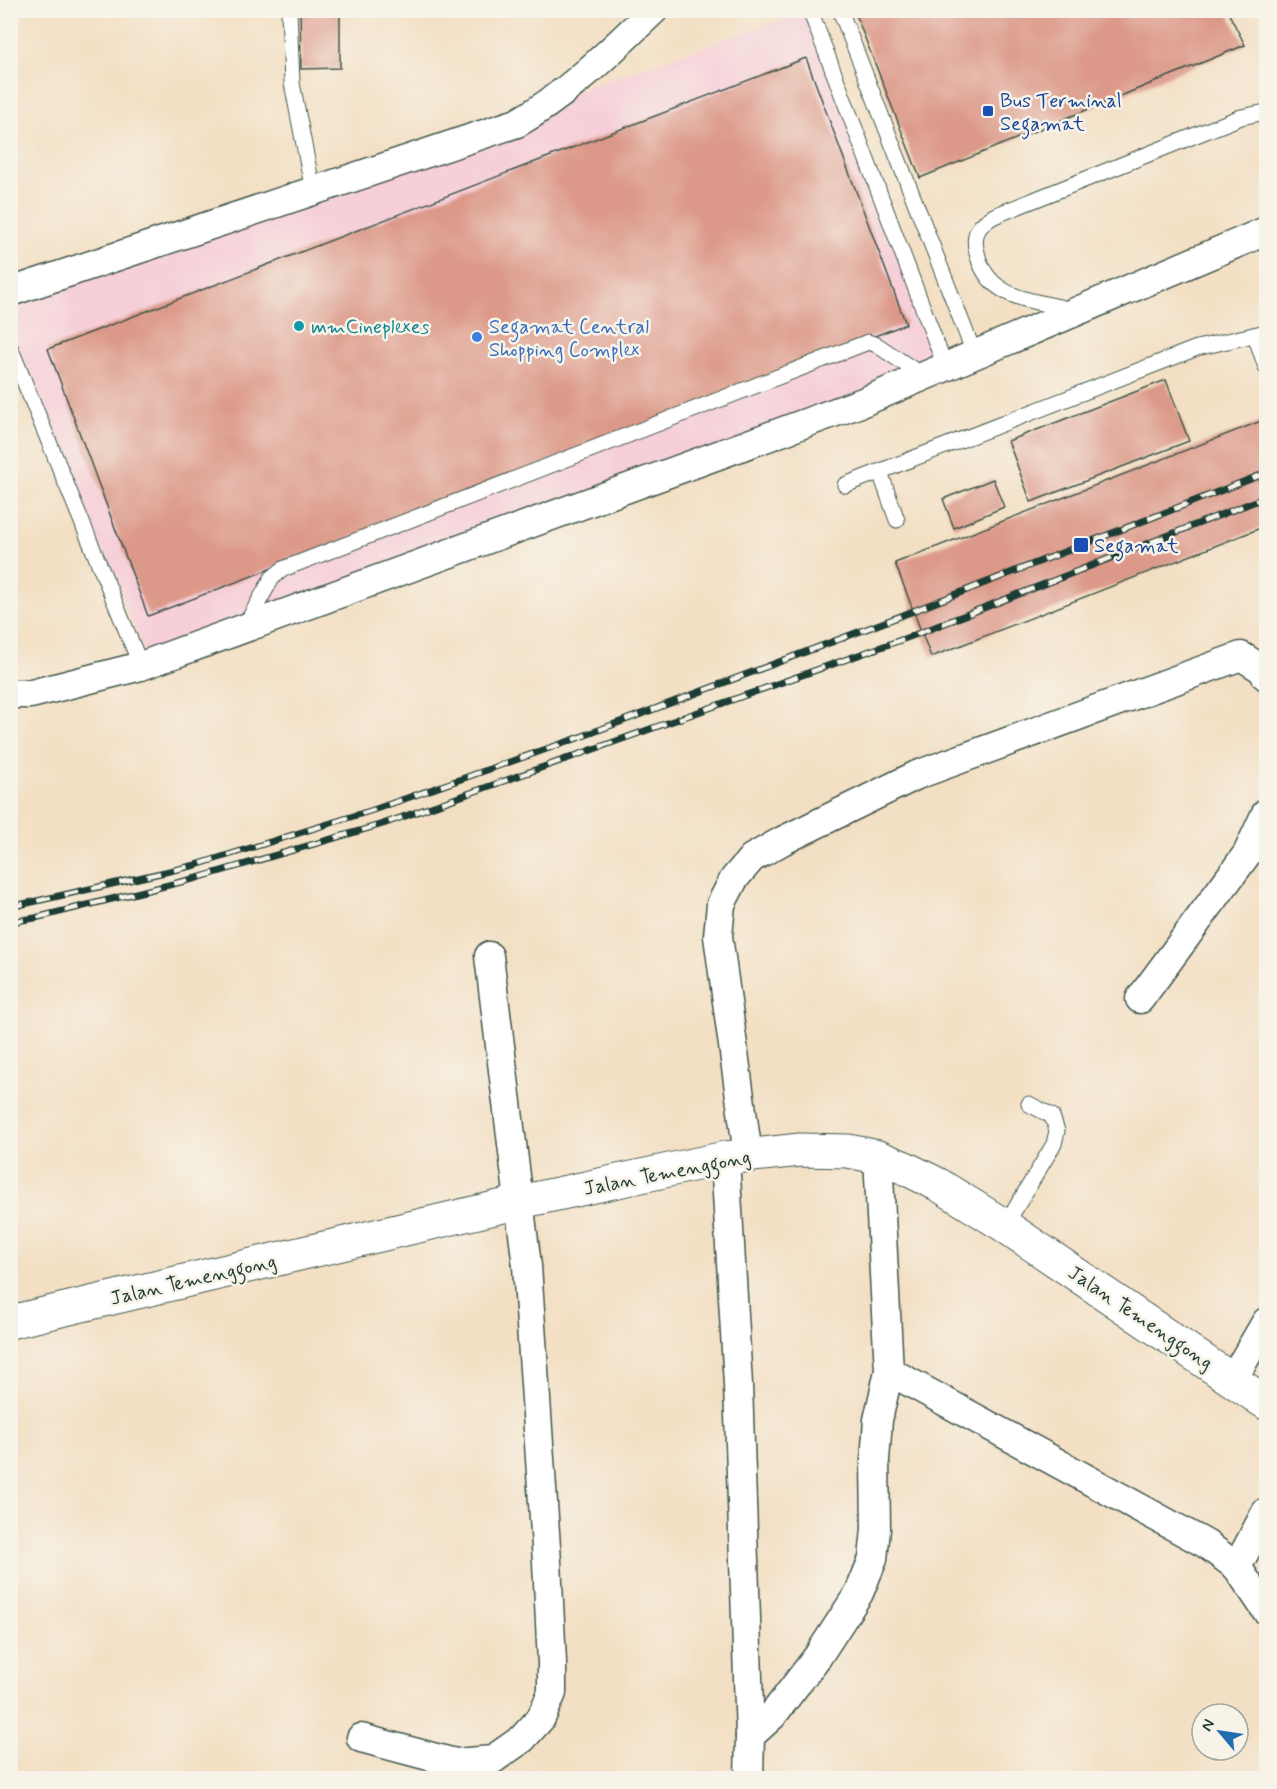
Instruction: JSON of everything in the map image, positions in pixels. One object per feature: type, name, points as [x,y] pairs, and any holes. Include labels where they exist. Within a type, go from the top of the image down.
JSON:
[{"type":"street","points":[[10,292],[518,123],[546,107],[577,82],[654,10]]},
{"type":"street","points":[[10,694],[31,694],[141,666],[863,402],[1266,231]]},
{"type":"street","points":[[749,1779],[750,1736],[738,1384],[736,1156],[718,936],[721,904],[734,879],[752,858],[917,775],[1241,656],[1262,669],[1266,676]]},
{"type":"street","points":[[1140,999],[1247,854],[1266,813]]},
{"type":"street","points":[[361,1738],[455,1763],[492,1760],[522,1739],[540,1718],[552,1693],[546,1538],[527,1266],[489,956]]},
{"type":"street","name":"Jalan Temenggong","points":[[10,1322],[520,1202],[736,1156],[800,1150],[848,1151],[878,1157],[939,1185],[1005,1226],[1266,1403]]},
{"type":"street","points":[[750,1736],[772,1716],[818,1656],[859,1593],[873,1559],[876,1529],[875,1460],[878,1420],[889,1371],[878,1157]]},
{"type":"street","points":[[1233,1379],[1266,1322]]},
{"type":"street","points":[[889,1371],[1206,1544],[1237,1567],[1266,1610]]},
{"type":"street","points":[[1237,1567],[1266,1512]]},
{"type":"lane","points":[[289,10],[292,83],[313,191]]},
{"type":"lane","points":[[810,10],[934,371]]},
{"type":"lane","points":[[840,10],[974,353]]},
{"type":"lane","points":[[1078,311],[1009,294],[994,286],[982,269],[976,250],[974,237],[978,228],[994,216],[1241,117],[1266,112]]},
{"type":"lane","points":[[845,485],[1197,348],[1261,334],[1266,367]]},
{"type":"lane","points":[[243,629],[272,578],[283,568],[868,342],[934,371]]},
{"type":"lane","points":[[10,347],[141,666]]},
{"type":"lane","points":[[880,472],[897,520]]},
{"type":"lane","points":[[1005,1226],[1054,1144],[1057,1131],[1052,1116],[1029,1104]]},
{"type":"shaded area","name":"Segamat Central Shopping Complex","points":[[808,11],[955,375],[154,676],[11,330],[10,278],[516,111]]},
{"type":"building","points":[[300,10],[340,10],[340,68],[301,69]]},
{"type":"building","name":"Bus Terminal Segamat","points":[[854,10],[1227,10],[1245,45],[920,178]]},
{"type":"building","name":"Segamat Central Shopping Complex","points":[[806,58],[906,324],[148,616],[48,349]]},
{"type":"building","points":[[1166,380],[1189,441],[1031,502],[1008,441]]},
{"type":"building","name":"Segamat","points":[[1266,419],[1266,526],[931,657],[895,563]]},
{"type":"building","points":[[993,479],[1004,507],[954,528],[943,499]]},
{"type":"railway","points":[[10,907],[196,865],[373,810],[575,739],[898,617],[1266,473]]},
{"type":"railway","points":[[10,922],[35,918],[197,878],[383,824],[912,636],[1266,497]]},
{"type":"place","name":"Bus Terminal Segamat","points":[[988,111]]},
{"type":"place","name":"mmCineplexes","points":[[299,326]]},
{"type":"place","name":"Segamat Central Shopping Complex","points":[[477,337]]},
{"type":"place","name":"Segamat","points":[[1081,545]]}]
